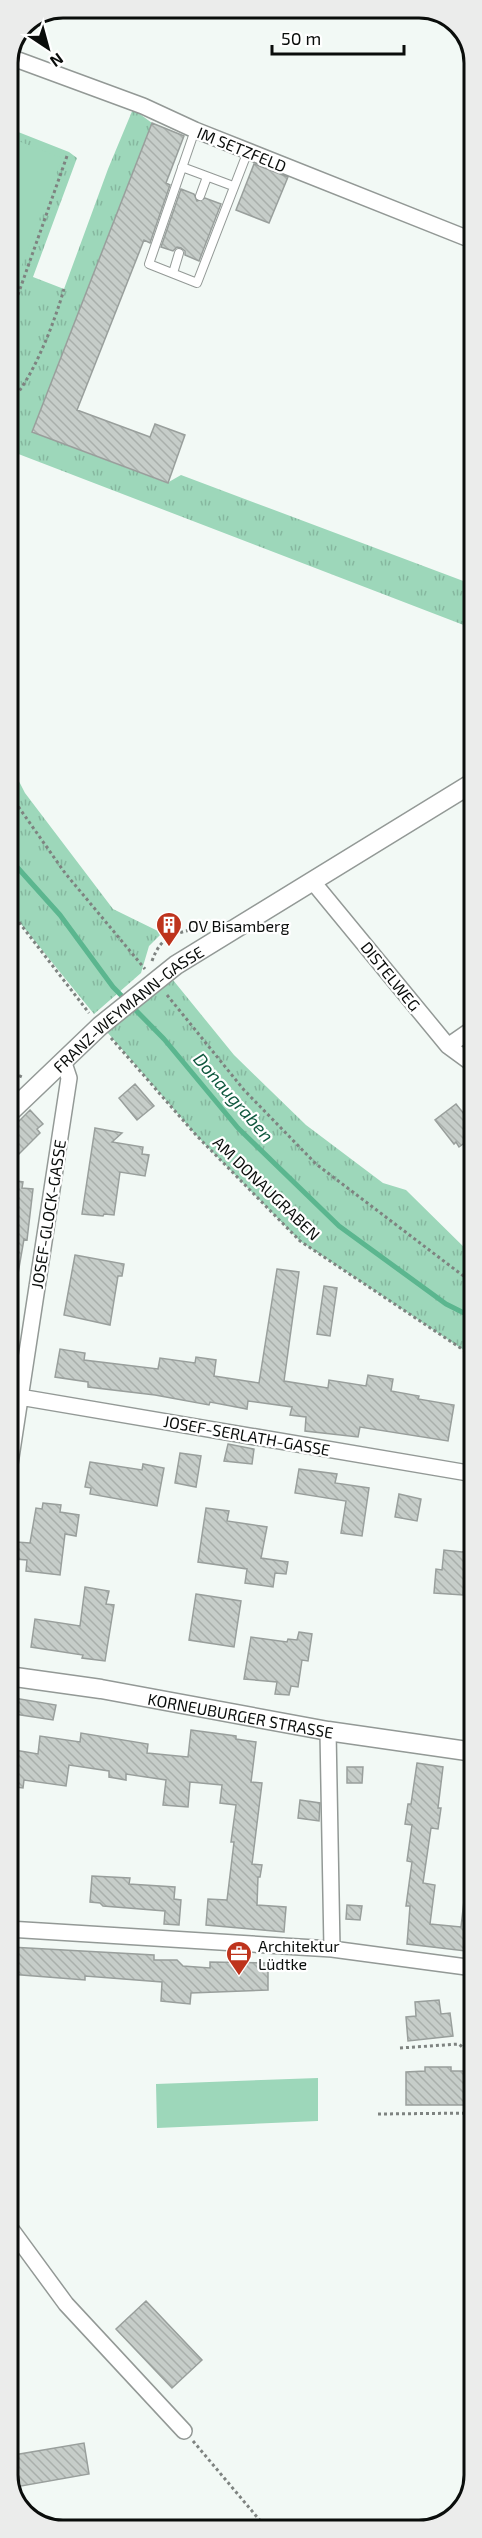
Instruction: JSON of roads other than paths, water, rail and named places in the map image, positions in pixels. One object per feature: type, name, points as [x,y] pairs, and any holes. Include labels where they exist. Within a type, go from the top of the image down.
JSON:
[{"type":"street","name":"IM SETZFELD","points":[[18,60],[143,106],[195,130],[464,237]]},
{"type":"street","name":"FRANZ-WEYMANN-GASSE","points":[[18,1104],[100,1022],[152,979],[464,788]]},
{"type":"street","name":"DISTELWEG","points":[[313,882],[448,1046],[464,1058]]},
{"type":"street","points":[[448,1046],[464,1035]]},
{"type":"street","name":"JOSEF-GLOCK-GASSE","points":[[18,1373],[69,1078],[63,1060]]},
{"type":"street","name":"JOSEF-SERLATH-GASSE","points":[[18,1397],[464,1472]]},
{"type":"street","name":"KORNEUBURGER STRASSE","points":[[18,1677],[101,1689],[328,1731],[464,1751]]},
{"type":"street","points":[[328,1731],[332,1949]]},
{"type":"street","points":[[18,1930],[332,1949],[464,1967]]},
{"type":"street","points":[[18,2239],[66,2304],[184,2431]]},
{"type":"lane","points":[[195,130],[149,264],[197,283],[248,151]]},
{"type":"lane","points":[[182,167],[233,186]]},
{"type":"lane","points":[[200,196],[207,177]]},
{"type":"lane","points":[[173,273],[178,253]]},
{"type":"waterway","name":"Donaugraben","points":[[18,868],[60,915],[113,987],[164,1039],[238,1128],[339,1226],[446,1304],[464,1313]]},
{"type":"place","name":"OV Bisamberg","points":[[169,948]]},
{"type":"place","name":"Architektur Lüdtke","points":[[239,1977]]}]
